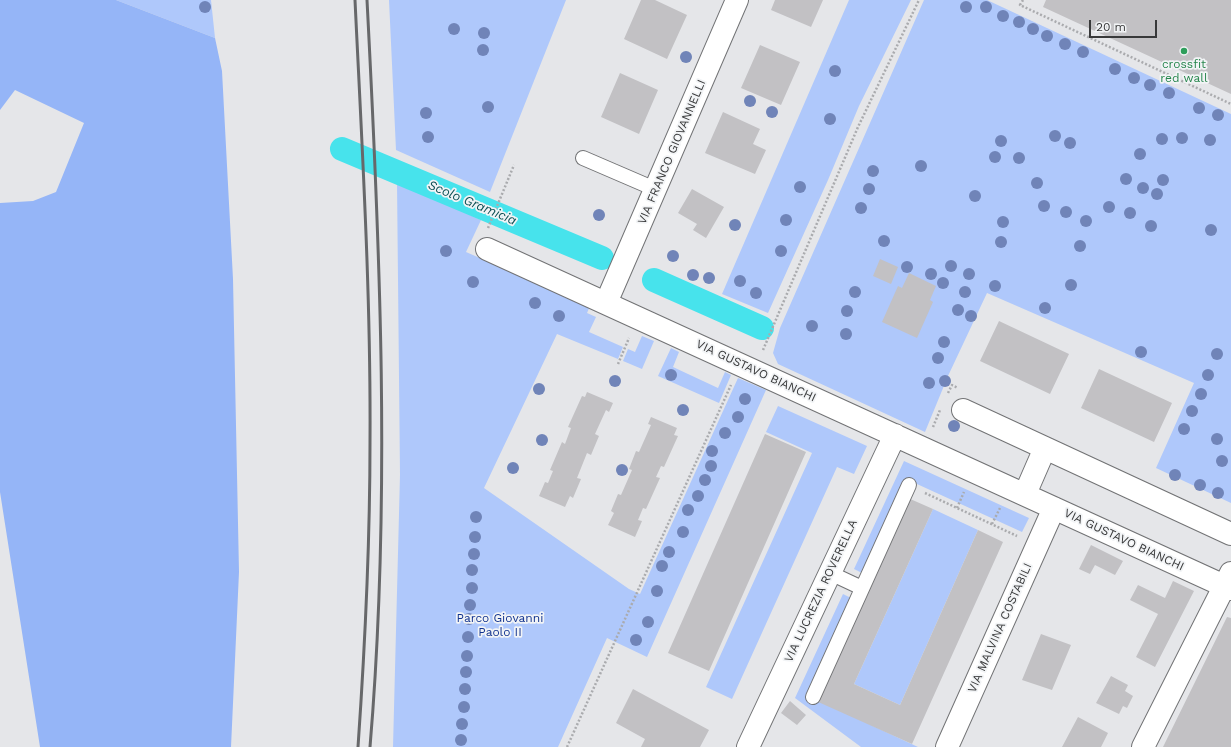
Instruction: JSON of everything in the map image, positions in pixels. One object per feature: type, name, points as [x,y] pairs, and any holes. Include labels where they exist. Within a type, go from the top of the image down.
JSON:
[{"type":"street","name":"VIA FRANCO GIOVANNELLI","points":[[606,303],[737,0]]},
{"type":"street","name":"VIA GUSTAVO BIANCHI","points":[[486,241],[638,318],[1054,508],[1229,582]]},
{"type":"street","points":[[962,410],[1231,534]]},
{"type":"street","name":"VIA LUCREZIA ROVERELLA","points":[[748,747],[895,435]]},
{"type":"street","points":[[1025,494],[1045,448]]},
{"type":"street","name":"VIA MALVINA COSTABILI","points":[[946,747],[1054,508]]},
{"type":"street","points":[[1143,747],[1229,582]]},
{"type":"lane","points":[[583,158],[656,189]]},
{"type":"lane","points":[[813,697],[909,485]]},
{"type":"lane","points":[[830,573],[862,588]]},
{"type":"path","points":[[567,747],[748,368],[858,127],[919,0]]},
{"type":"path","points":[[1023,0],[1020,5],[1231,104]]},
{"type":"path","points":[[486,241],[514,165]]},
{"type":"path","points":[[618,364],[638,318]]},
{"type":"path","points":[[909,485],[1038,545]]},
{"type":"green space","points":[[116,0],[211,0],[215,38]]},
{"type":"green space","points":[[389,0],[566,0],[490,192],[396,150]]},
{"type":"green space","points":[[849,0],[911,0],[859,106],[828,180],[768,313],[722,294]]},
{"type":"green space","points":[[924,0],[987,0],[1231,114],[1231,503],[1156,468],[1194,383],[987,293],[948,376],[925,432],[778,364],[773,353],[780,328]]},
{"type":"green space","name":"Parco Giovanni Paolo II","points":[[397,182],[481,220],[466,252],[590,306],[587,313],[596,317],[589,332],[623,347],[618,359],[557,334],[484,488],[629,589],[640,594],[738,378],[766,390],[647,657],[607,638],[558,747],[393,747],[400,475]]},
{"type":"green space","points":[[642,336],[654,341],[642,369],[623,361],[628,349],[635,352]]},
{"type":"green space","points":[[671,348],[679,352],[673,367],[718,388],[725,372],[731,375],[719,403],[658,376]]},
{"type":"green space","points":[[778,406],[867,446],[854,474],[837,467],[732,699],[706,687],[812,453],[766,432]]},
{"type":"green space","points":[[904,461],[1029,518],[1022,532],[906,479],[862,573],[854,569]]},
{"type":"green space","points":[[933,509],[978,530],[900,705],[854,684]]},
{"type":"green space","points":[[843,594],[851,598],[841,711],[918,747],[861,747],[795,698]]},
{"type":"shaded area","points":[[0,0],[116,0],[215,38],[222,71],[233,279],[239,572],[231,747],[40,747],[0,492],[0,203],[33,201],[56,192],[84,123],[15,90],[0,110]]},
{"type":"building","points":[[641,0],[655,0],[687,15],[667,59],[624,39]]},
{"type":"building","points":[[775,0],[823,0],[811,27],[771,10]]},
{"type":"building","name":"crossfit red wall","points":[[1046,0],[1231,0],[1231,94],[1043,7]]},
{"type":"building","points":[[760,45],[800,62],[781,105],[741,88]]},
{"type":"building","points":[[620,73],[658,90],[639,134],[601,117]]},
{"type":"building","points":[[723,112],[760,129],[753,144],[766,150],[755,174],[705,153]]},
{"type":"building","points":[[692,189],[724,207],[706,238],[693,230],[697,224],[678,213]]},
{"type":"building","points":[[880,259],[898,267],[891,284],[873,276]]},
{"type":"building","points":[[909,273],[936,286],[930,300],[933,302],[917,338],[882,322],[898,286],[902,288]]},
{"type":"building","points":[[999,321],[1069,354],[1050,394],[980,361]]},
{"type":"building","points":[[1099,369],[1172,403],[1154,442],[1081,408]]},
{"type":"building","points":[[587,392],[613,403],[609,412],[606,410],[595,434],[599,436],[591,455],[587,453],[577,478],[581,479],[573,498],[570,496],[565,507],[539,496],[545,482],[548,483],[553,471],[550,470],[562,442],[565,444],[571,428],[568,427],[582,396],[585,397]]},
{"type":"building","points":[[651,417],[677,428],[674,435],[678,436],[664,467],[661,466],[656,477],[660,478],[646,509],[643,508],[638,520],[642,521],[635,537],[608,525],[614,513],[611,511],[618,494],[621,495],[632,470],[629,469],[636,451],[639,452],[651,425],[648,424]]},
{"type":"building","points":[[765,434],[806,452],[709,671],[668,653]]},
{"type":"building","points":[[908,498],[933,509],[854,684],[900,705],[978,530],[1003,542],[912,744],[816,701]]},
{"type":"building","points":[[1091,545],[1123,561],[1115,575],[1095,565],[1090,574],[1079,569]]},
{"type":"building","points":[[1173,581],[1194,591],[1155,667],[1136,657],[1158,614],[1130,600],[1138,585],[1165,598]]},
{"type":"building","points":[[1227,617],[1231,618],[1231,747],[1163,747]]},
{"type":"building","points":[[1041,634],[1071,645],[1052,690],[1022,680]]},
{"type":"building","points":[[1111,676],[1128,685],[1125,691],[1133,696],[1127,708],[1123,706],[1119,714],[1096,703]]},
{"type":"building","points":[[633,689],[709,730],[700,747],[641,747],[645,739],[616,723]]},
{"type":"building","points":[[790,701],[806,715],[797,725],[781,713]]},
{"type":"building","points":[[1078,717],[1108,733],[1101,747],[1062,747]]},
{"type":"waterway","name":"Scolo Gramicia","points":[[342,149],[602,258]]},
{"type":"waterway","name":"Scolo Gramicia","points":[[654,280],[762,328]]},
{"type":"railway","points":[[355,0],[366,221],[370,388],[368,557],[358,747]]},
{"type":"railway","points":[[367,0],[379,280],[382,467],[376,654],[370,747]]},
{"type":"place","name":"crossfit red wall","points":[[1184,51]]}]
